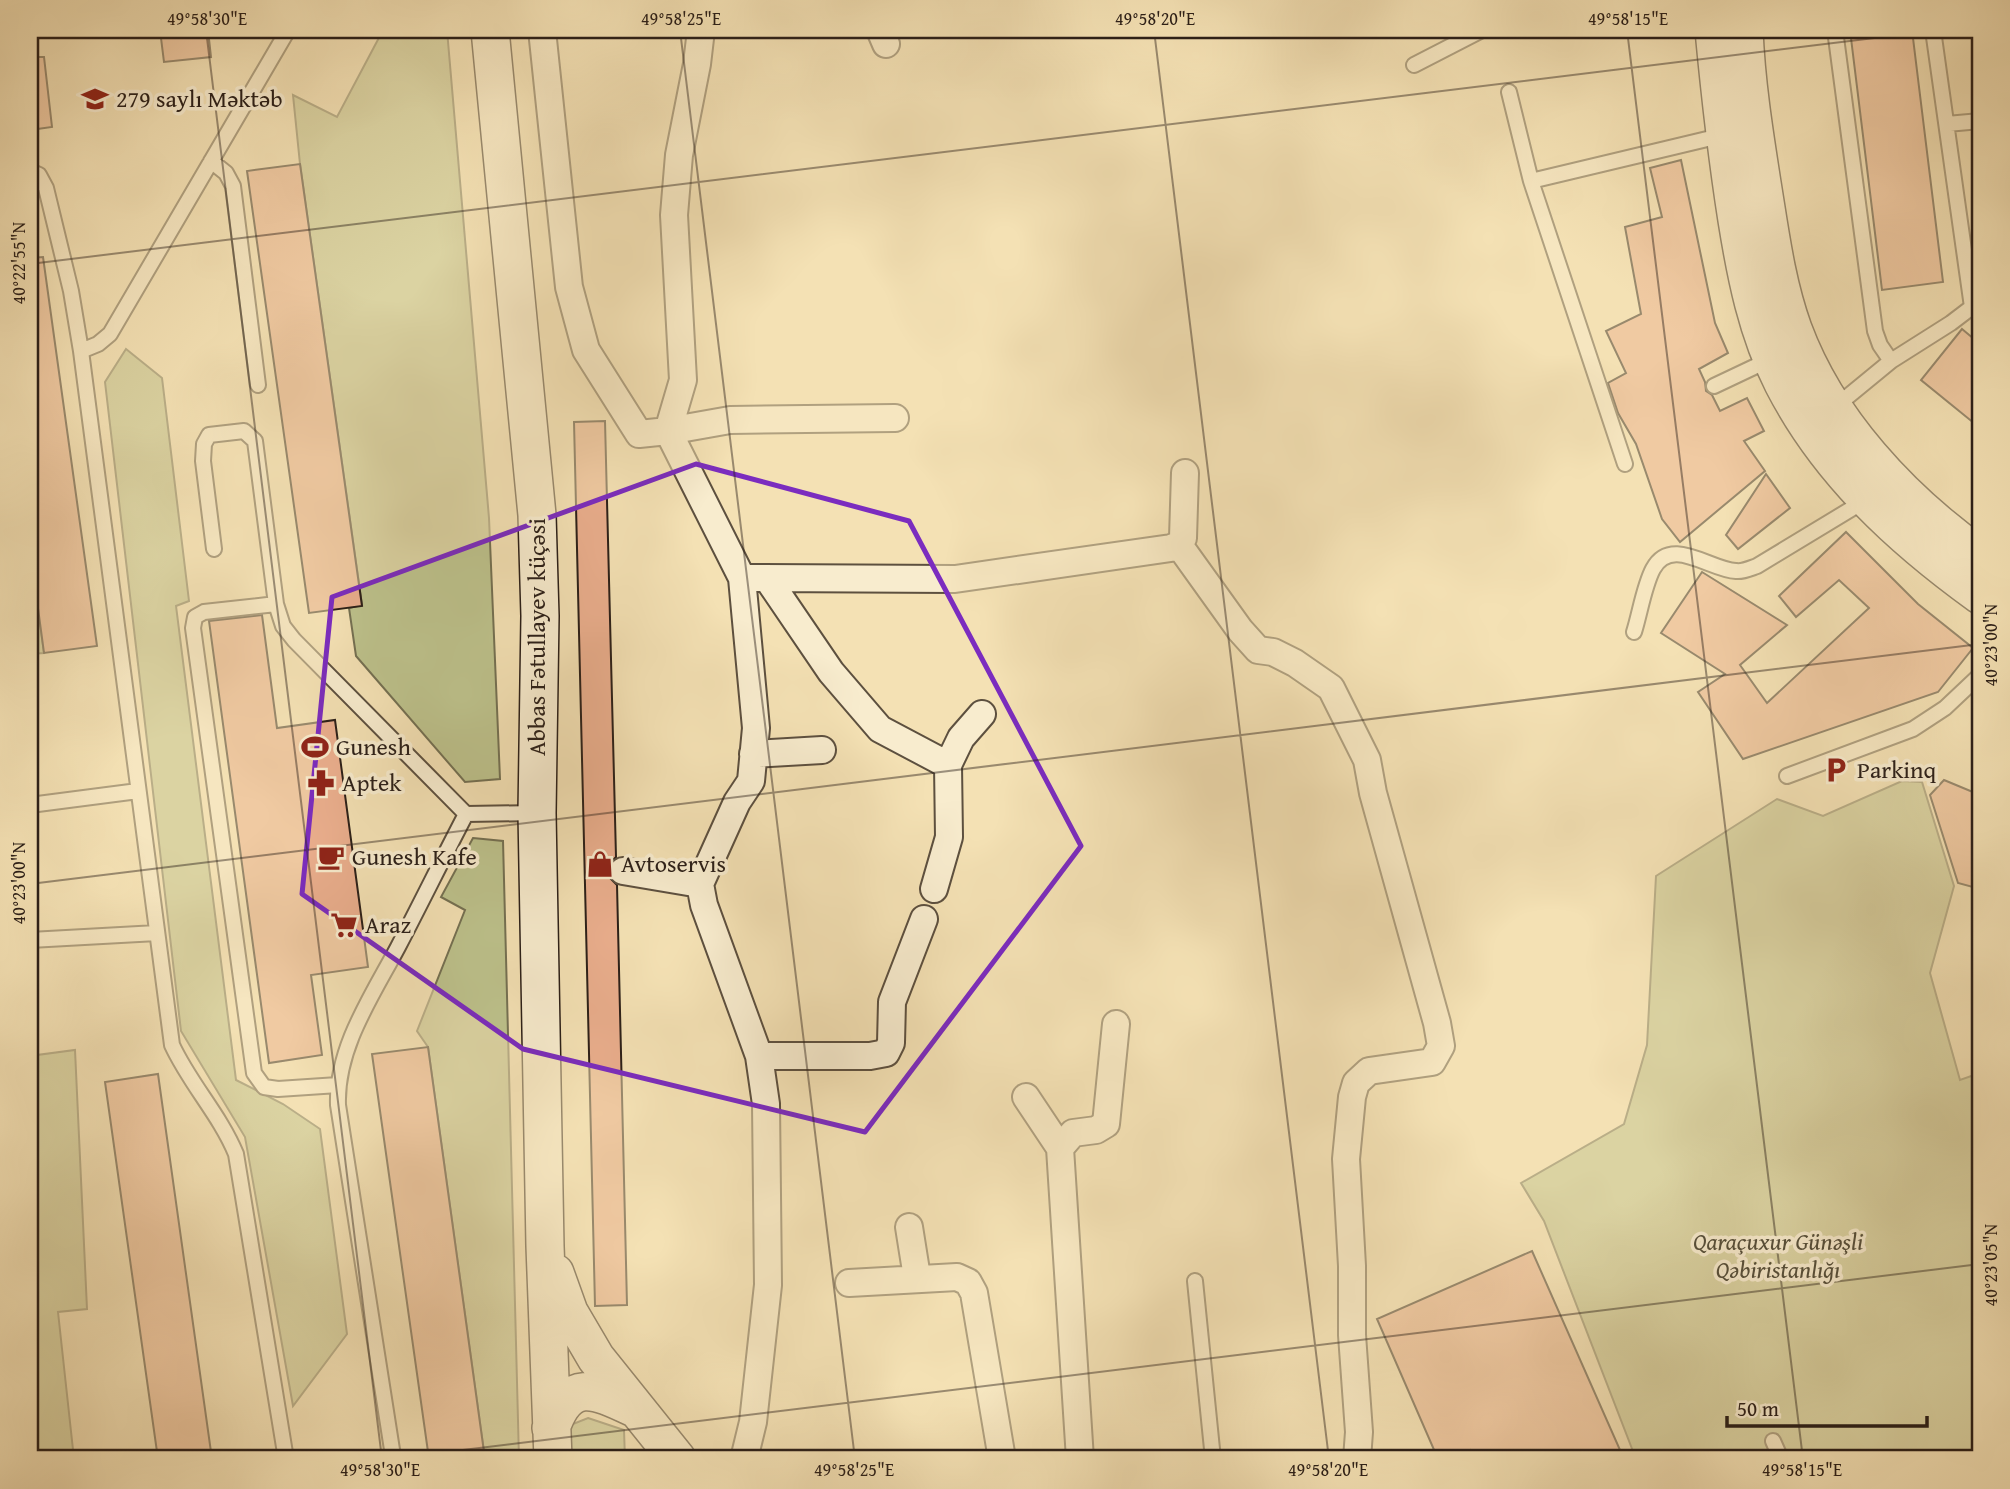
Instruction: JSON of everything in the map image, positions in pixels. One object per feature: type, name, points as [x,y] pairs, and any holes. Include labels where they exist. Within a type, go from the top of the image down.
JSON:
[{"type":"main road","name":"Abbas Fətullayev küçəsi","points":[[490,30],[537,515],[540,616],[537,813],[545,1245],[552,1444]]},
{"type":"main road","points":[[1714,30],[1724,135],[1747,282],[1783,384],[1835,463],[1867,499],[1941,567],[1980,595]]},
{"type":"main road","points":[[1744,30],[1745,64],[1754,134],[1780,285],[1801,348],[1835,407],[1887,477],[1916,505],[1980,556]]},
{"type":"main road","points":[[545,1245],[569,1312],[596,1358],[677,1459]]},
{"type":"main road","points":[[552,1444],[564,1400],[576,1393],[604,1394],[634,1408]]},
{"type":"street","points":[[542,30],[569,287],[586,350],[639,434],[730,420],[895,418]]},
{"type":"street","points":[[701,30],[697,64],[678,155],[674,215],[683,380],[668,431],[754,578],[831,672],[880,729],[948,765]]},
{"type":"street","points":[[1179,545],[1183,538],[1185,473]]},
{"type":"street","points":[[754,578],[955,579],[1179,545]]},
{"type":"street","points":[[1179,545],[1240,630],[1258,650],[1273,652],[1296,663],[1331,688],[1367,761],[1373,793],[1437,1023],[1441,1046],[1432,1062],[1369,1071],[1356,1083],[1352,1097],[1346,1159],[1352,1266],[1352,1335],[1359,1432],[1357,1459]]},
{"type":"street","points":[[744,1459],[753,1422],[768,1285],[766,1104],[759,1055],[704,905],[700,884],[737,802],[751,781],[756,728],[754,578]]},
{"type":"street","points":[[934,889],[949,837],[948,765],[961,738],[982,714]]},
{"type":"street","points":[[753,754],[822,750]]},
{"type":"street","points":[[624,871],[700,884]]},
{"type":"street","points":[[759,1055],[870,1056],[886,1053],[891,1043],[892,1002],[924,919]]},
{"type":"street","points":[[1060,1148],[1073,1133],[1096,1130],[1106,1124],[1116,1024]]},
{"type":"street","points":[[1026,1097],[1060,1148],[1080,1459]]},
{"type":"street","points":[[909,1227],[917,1278]]},
{"type":"street","points":[[849,1283],[957,1277],[968,1282],[974,1293],[1002,1459]]},
{"type":"lane","points":[[81,351],[98,344],[110,334],[288,30]]},
{"type":"lane","points":[[1414,65],[1482,30]]},
{"type":"lane","points":[[1835,30],[1875,331],[1880,345],[1891,361]]},
{"type":"lane","points":[[1835,407],[1891,361],[1976,310],[1933,30]]},
{"type":"lane","points":[[1508,92],[1531,181],[1625,464]]},
{"type":"lane","points":[[1947,124],[1980,121]]},
{"type":"lane","points":[[1531,181],[1724,135]]},
{"type":"lane","points":[[211,161],[226,173],[233,186],[258,385]]},
{"type":"lane","points":[[30,171],[39,175],[46,188],[71,291],[81,351],[172,1045],[179,1061],[227,1133],[236,1154],[285,1459]]},
{"type":"lane","points":[[1714,386],[1772,358]]},
{"type":"lane","points":[[214,549],[203,461],[204,444],[209,435],[244,431],[255,441],[276,604],[283,626],[466,814],[537,813]]},
{"type":"lane","points":[[1634,632],[1653,568],[1667,555],[1682,554],[1739,572],[1757,566],[1867,499]]},
{"type":"lane","points":[[276,604],[204,612],[195,617],[193,628],[254,1073],[264,1087],[278,1089],[338,1085]]},
{"type":"lane","points":[[1787,776],[1913,729],[1945,708],[1980,675]]},
{"type":"lane","points":[[30,805],[138,791]]},
{"type":"lane","points":[[393,1456],[338,1105],[338,1085],[342,1063],[358,1024],[466,814]]},
{"type":"lane","points":[[30,940],[157,933]]},
{"type":"lane","points":[[1195,1281],[1213,1459]]},
{"type":"lane","points":[[1773,1441],[1781,1459]]},
{"type":"highlighted area","points":[[696,464],[909,521],[1081,846],[865,1132],[523,1049],[302,894],[332,597]]},
{"type":"green space","points":[[379,30],[447,30],[489,518],[500,779],[465,782],[356,656],[349,608],[362,605],[300,164],[293,95],[337,117],[382,32]]},
{"type":"green space","points":[[126,349],[162,378],[189,601],[176,606],[236,1080],[283,1104],[320,1129],[347,1334],[293,1406],[245,1137],[181,1031],[105,382]]},
{"type":"green space","points":[[30,549],[44,653],[30,654]]},
{"type":"green space","name":"Qaraçuxur Günəşli Qəbiristanlığı","points":[[1902,781],[1922,782],[1954,886],[1930,973],[1960,1080],[1980,1073],[1980,1459],[1636,1459],[1544,1221],[1521,1183],[1624,1124],[1647,1045],[1656,876],[1777,799],[1823,816]]},
{"type":"green space","points":[[473,838],[503,841],[519,1459],[485,1459],[428,1047],[417,1031],[465,910],[441,897]]},
{"type":"green space","points":[[75,1050],[87,1309],[58,1312],[74,1459],[30,1459],[30,1056]]},
{"type":"green space","points":[[588,1418],[624,1430],[625,1459],[570,1459],[568,1426]]},
{"type":"building","points":[[160,30],[208,30],[211,57],[164,62]]},
{"type":"building","points":[[1850,30],[1912,30],[1943,282],[1882,290]]},
{"type":"building","points":[[30,57],[44,57],[52,127],[30,130]]},
{"type":"building","points":[[1681,160],[1715,323],[1728,353],[1699,369],[1706,391],[1712,395],[1720,411],[1747,398],[1764,431],[1744,441],[1765,471],[1680,542],[1662,519],[1636,444],[1618,413],[1608,383],[1626,373],[1606,331],[1641,314],[1625,227],[1662,217],[1650,168]]},
{"type":"building","points":[[300,164],[362,606],[309,613],[247,171]]},
{"type":"building","points":[[43,257],[97,646],[44,653],[30,549],[30,258]]},
{"type":"building","points":[[1962,329],[1980,344],[1980,428],[1921,380]]},
{"type":"building","name":"Avtoservis","points":[[605,421],[616,857],[607,869],[609,877],[617,885],[627,1305],[595,1306],[574,422]]},
{"type":"building","points":[[1766,474],[1790,508],[1738,549],[1726,535]]},
{"type":"building","points":[[1846,532],[1918,604],[1973,648],[1938,692],[1743,759],[1698,692],[1725,674],[1661,633],[1702,572],[1787,625],[1740,665],[1767,703],[1869,608],[1839,580],[1796,617],[1779,596]]},
{"type":"building","points":[[262,615],[277,728],[335,720],[368,967],[311,975],[322,1055],[269,1063],[209,621]]},
{"type":"building","points":[[1944,780],[1980,795],[1980,889],[1958,883],[1930,795]]},
{"type":"building","points":[[428,1047],[485,1459],[429,1459],[372,1054]]},
{"type":"building","points":[[158,1074],[212,1459],[158,1459],[105,1082]]},
{"type":"building","points":[[1532,1251],[1624,1459],[1474,1459],[1470,1450],[1449,1459],[1438,1459],[1377,1319]]},
{"type":"place","name":"279 saylı Məktəb","points":[[95,99]]},
{"type":"place","name":"Gunesh","points":[[315,747]]},
{"type":"place","name":"Parkinq","points":[[1836,770]]},
{"type":"place","name":"Aptek","points":[[321,783]]},
{"type":"place","name":"Gunesh Kafe","points":[[331,857]]},
{"type":"place","name":"Avtoservis","points":[[600,864]]},
{"type":"place","name":"Araz","points":[[344,925]]}]
